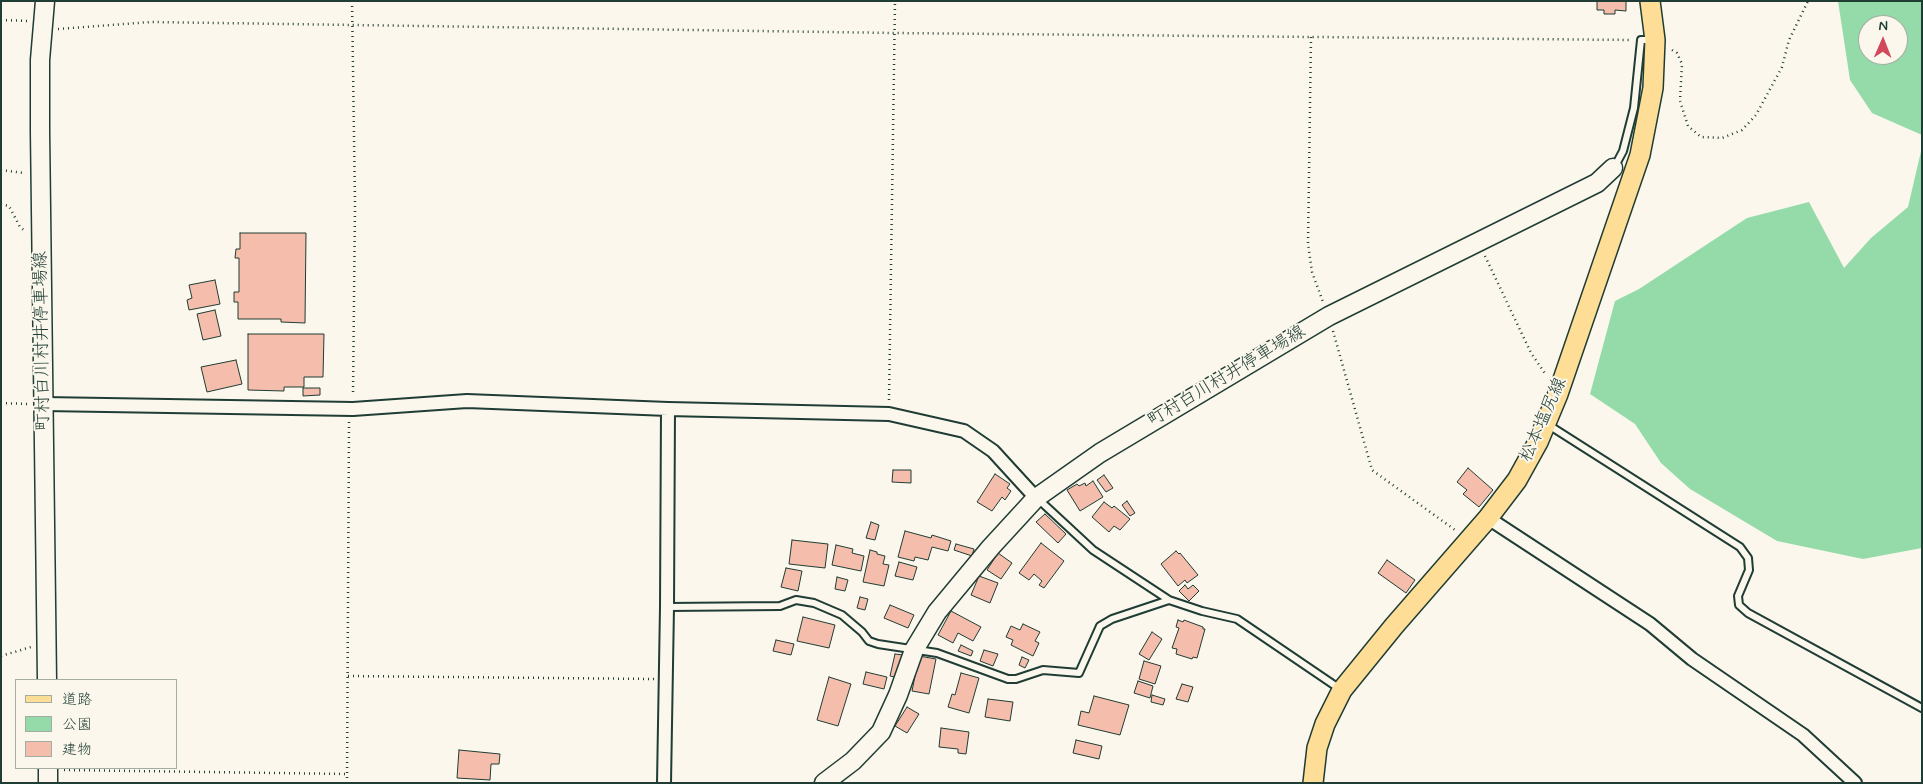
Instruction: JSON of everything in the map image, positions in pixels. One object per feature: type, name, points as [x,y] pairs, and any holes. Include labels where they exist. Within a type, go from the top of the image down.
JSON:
[{"type":"main road","name":"町村白川村井停車場線","points":[[45,1],[40,60],[40,131],[47,679]]},
{"type":"main road","name":"松本塩尻線","points":[[1313,783],[1317,748],[1325,724],[1342,690],[1394,626],[1488,518],[1517,480],[1538,442],[1558,394],[1640,155],[1653,88],[1648,40],[1650,1]]},
{"type":"main road","name":"町村白川村井停車場線","points":[[824,783],[853,761],[881,732],[898,695],[914,650],[937,612],[1036,498],[1100,453],[1329,316],[1598,183],[1613,168]]},
{"type":"street","points":[[44,404],[351,409],[467,400],[668,409],[888,414],[964,431],[993,451],[1036,498]]},
{"type":"street","points":[[664,783],[668,409]]},
{"type":"street","points":[[1488,518],[1650,624],[1692,659],[1803,735],[1855,783]]},
{"type":"lane","name":"町村白川村井停車場線","points":[[1613,168],[1623,151],[1648,40]]},
{"type":"lane","points":[[1546,423],[1740,547],[1748,558],[1749,570],[1738,596],[1739,605],[1748,613],[1922,708]]},
{"type":"lane","points":[[1036,498],[1093,550],[1169,600],[1202,611],[1237,619],[1342,690]]},
{"type":"lane","points":[[667,607],[780,606],[796,600],[814,603],[842,615],[862,632],[869,641],[937,653],[1008,679],[1016,679],[1043,670],[1079,673],[1100,626],[1112,619],[1169,600]]},
{"type":"path","points":[[348,783],[351,409],[355,204],[352,1]]},
{"type":"path","points":[[888,414],[895,1]]},
{"type":"path","points":[[1,20],[30,21],[42,30],[151,22],[894,33],[1648,40],[1677,53],[1682,64],[1680,102],[1688,126],[1702,137],[1722,138],[1742,130],[1756,115],[1782,67],[1789,40],[1808,1]]},
{"type":"path","points":[[1311,37],[1308,244],[1312,272],[1329,316],[1372,470],[1468,540]]},
{"type":"path","points":[[1,170],[30,174]]},
{"type":"path","points":[[1,204],[10,206],[20,227],[30,234]]},
{"type":"path","points":[[1479,243],[1532,354],[1558,394]]},
{"type":"path","points":[[1,403],[44,404]]},
{"type":"path","points":[[1,656],[47,642]]},
{"type":"path","points":[[348,676],[665,679]]},
{"type":"path","points":[[48,773],[348,774]]},
{"type":"green space","points":[[1838,1],[1922,1],[1922,135],[1872,113],[1850,80]]},
{"type":"green space","points":[[1922,147],[1922,548],[1863,559],[1777,541],[1690,489],[1661,463],[1635,424],[1590,394],[1615,301],[1639,289],[1747,218],[1809,202],[1844,268],[1871,238],[1908,207]]},
{"type":"building","points":[[1597,1],[1626,1],[1626,11],[1615,10],[1615,14],[1604,14],[1604,10],[1597,10]]},
{"type":"building","points":[[240,233],[306,233],[305,323],[281,322],[281,319],[238,319],[238,302],[234,302],[234,292],[239,292],[239,258],[235,258],[236,249],[240,249]]},
{"type":"building","points":[[215,280],[220,304],[189,310],[187,300],[192,298],[189,285]]},
{"type":"building","points":[[215,310],[221,336],[203,340],[197,314]]},
{"type":"building","points":[[248,334],[324,334],[323,377],[304,377],[304,387],[284,387],[284,391],[248,390]]},
{"type":"building","points":[[236,360],[242,384],[207,392],[201,367]]},
{"type":"building","points":[[303,388],[320,388],[320,395],[303,396]]},
{"type":"building","points":[[1468,468],[1493,490],[1479,507],[1463,494],[1467,490],[1457,482]]},
{"type":"building","points":[[893,470],[911,470],[911,483],[892,482]]},
{"type":"building","points":[[995,474],[1010,484],[1007,488],[1011,491],[1005,500],[1002,497],[992,511],[977,502]]},
{"type":"building","points":[[1104,475],[1113,488],[1106,492],[1097,480]]},
{"type":"building","points":[[1093,481],[1103,497],[1080,511],[1067,490],[1077,484],[1079,486],[1085,483],[1086,486]]},
{"type":"building","points":[[1127,501],[1135,513],[1130,516],[1122,505]]},
{"type":"building","points":[[1104,502],[1112,508],[1114,506],[1130,519],[1120,530],[1114,526],[1109,532],[1092,517]]},
{"type":"building","points":[[1045,514],[1066,534],[1058,543],[1036,522]]},
{"type":"building","points":[[871,522],[879,525],[875,540],[866,538]]},
{"type":"building","points":[[905,531],[931,538],[932,535],[951,541],[948,551],[932,547],[928,560],[915,557],[914,561],[898,557]]},
{"type":"building","points":[[792,540],[828,544],[825,568],[789,564]]},
{"type":"building","points":[[1041,543],[1064,561],[1044,588],[1039,585],[1042,581],[1034,574],[1029,580],[1019,573]]},
{"type":"building","points":[[956,544],[974,549],[972,556],[954,550]]},
{"type":"building","points":[[836,545],[853,549],[852,553],[864,556],[861,571],[832,565]]},
{"type":"building","points":[[870,550],[885,556],[883,564],[889,565],[884,586],[863,582]]},
{"type":"building","points":[[1176,551],[1180,553],[1198,575],[1187,583],[1185,580],[1178,586],[1161,564]]},
{"type":"building","points":[[998,553],[1012,563],[1001,579],[987,570]]},
{"type":"building","points":[[1387,560],[1415,580],[1406,593],[1378,573]]},
{"type":"building","points":[[899,562],[917,567],[913,580],[895,576]]},
{"type":"building","points":[[786,568],[802,571],[798,591],[781,587]]},
{"type":"building","points":[[979,576],[998,583],[990,603],[971,595]]},
{"type":"building","points":[[837,577],[848,580],[845,591],[835,589]]},
{"type":"building","points":[[1185,585],[1188,589],[1193,585],[1199,591],[1189,601],[1179,591]]},
{"type":"building","points":[[860,597],[868,599],[865,610],[857,608]]},
{"type":"building","points":[[890,605],[914,615],[908,628],[884,618]]},
{"type":"building","points":[[951,611],[981,627],[973,641],[958,633],[953,643],[938,635]]},
{"type":"building","points":[[803,617],[835,625],[829,648],[797,641]]},
{"type":"building","points":[[1178,620],[1183,622],[1184,620],[1205,629],[1197,658],[1193,657],[1192,659],[1176,654],[1177,649],[1172,648],[1179,628],[1176,627]]},
{"type":"building","points":[[1023,624],[1040,632],[1035,641],[1039,643],[1033,656],[1011,645],[1013,640],[1006,637],[1011,626],[1020,630]]},
{"type":"building","points":[[1152,632],[1162,639],[1149,660],[1139,654]]},
{"type":"building","points":[[776,640],[794,644],[791,655],[773,651]]},
{"type":"building","points":[[961,645],[973,651],[971,656],[958,651]]},
{"type":"building","points":[[984,650],[998,654],[993,666],[980,661]]},
{"type":"building","points":[[895,654],[903,655],[899,678],[890,676]]},
{"type":"building","points":[[919,656],[936,659],[929,694],[912,691]]},
{"type":"building","points":[[1022,657],[1029,660],[1025,668],[1019,665]]},
{"type":"building","points":[[1144,661],[1161,666],[1155,684],[1139,679]]},
{"type":"building","points":[[866,672],[887,677],[884,689],[863,684]]},
{"type":"building","points":[[961,673],[979,678],[969,713],[948,707],[952,694],[955,695]]},
{"type":"building","points":[[829,677],[851,684],[838,726],[817,720]]},
{"type":"building","points":[[1138,681],[1153,686],[1150,698],[1134,693]]},
{"type":"building","points":[[1182,684],[1193,687],[1188,702],[1176,699]]},
{"type":"building","points":[[1152,695],[1165,699],[1163,705],[1151,702]]},
{"type":"building","points":[[1094,696],[1129,705],[1120,735],[1078,725],[1081,711],[1089,713]]},
{"type":"building","points":[[988,699],[1013,702],[1010,721],[985,717]]},
{"type":"building","points":[[907,707],[919,714],[907,733],[895,726]]},
{"type":"building","points":[[941,728],[969,732],[966,754],[958,753],[958,749],[939,747]]},
{"type":"building","points":[[1076,740],[1102,746],[1099,759],[1073,753]]},
{"type":"building","points":[[459,750],[500,754],[499,764],[491,764],[490,780],[457,778]]}]
